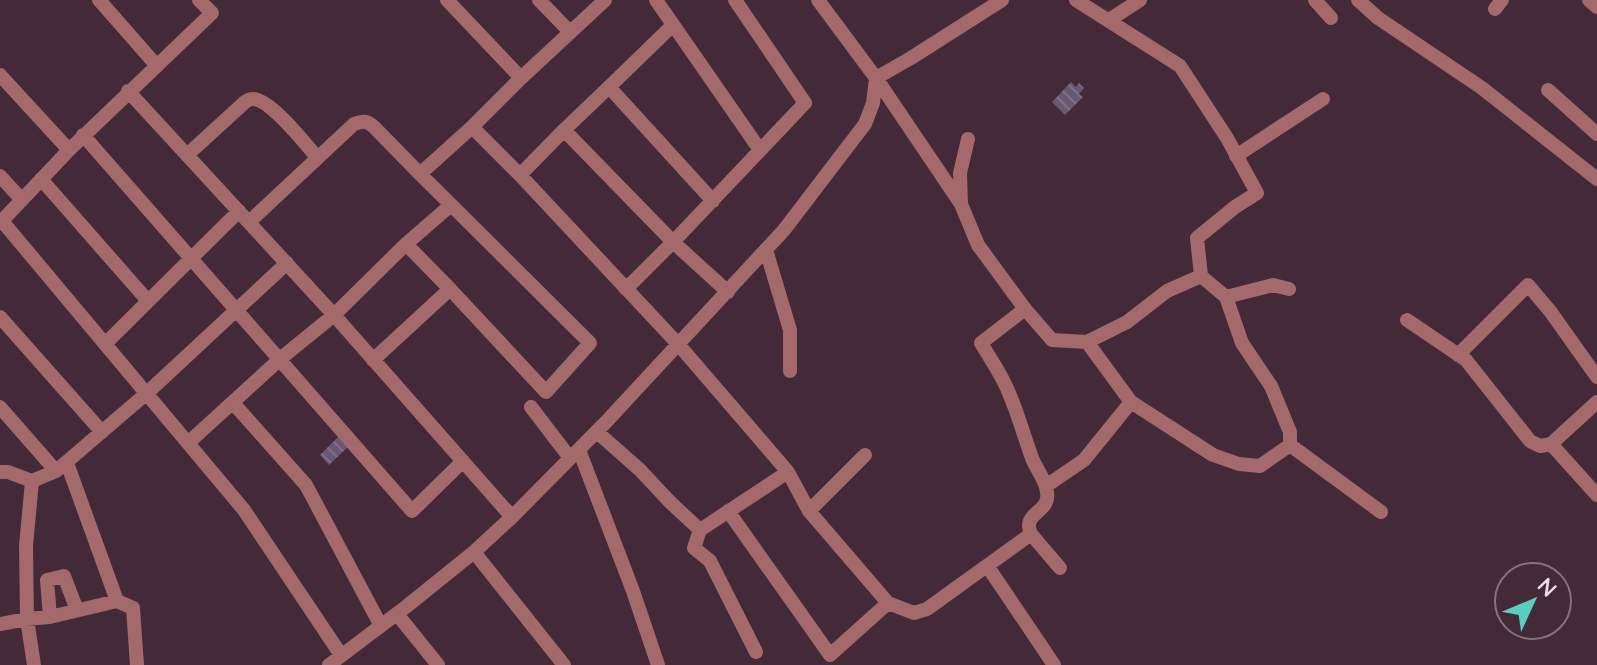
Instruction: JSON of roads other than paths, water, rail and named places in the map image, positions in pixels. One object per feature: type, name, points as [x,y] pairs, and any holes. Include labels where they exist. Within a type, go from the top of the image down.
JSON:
[{"type":"street","points":[[99,0],[157,66]]},
{"type":"street","points":[[199,0],[212,13],[83,135],[1,222],[244,510],[334,662],[474,552],[512,517],[597,432],[728,292],[784,230],[865,124],[873,103],[876,78]]},
{"type":"street","points":[[447,0],[521,78]]},
{"type":"street","points":[[539,0],[570,32]]},
{"type":"street","points":[[420,174],[605,0]]},
{"type":"street","points":[[656,0],[760,150]]},
{"type":"street","points":[[626,289],[805,103],[735,0]]},
{"type":"street","points":[[818,0],[876,78],[961,204],[978,245],[1052,340],[1087,342],[1127,322],[1167,291],[1201,276]]},
{"type":"street","points":[[876,78],[1002,0]]},
{"type":"street","points":[[1076,0],[1180,66],[1227,138],[1257,193],[1197,238],[1201,276],[1226,297],[1242,343],[1271,386],[1290,432],[1290,445]]},
{"type":"street","points":[[1109,20],[1140,0]]},
{"type":"street","points":[[1315,0],[1331,18]]},
{"type":"street","points":[[1358,0],[1378,18],[1482,88],[1597,179]]},
{"type":"street","points":[[1589,0],[1597,7]]},
{"type":"street","points":[[520,175],[673,25]]},
{"type":"street","points":[[0,75],[69,150]]},
{"type":"street","points":[[609,87],[713,201]]},
{"type":"street","points":[[1548,90],[1597,134]]},
{"type":"street","points":[[128,91],[334,315],[512,517]]},
{"type":"street","points":[[187,155],[252,99],[262,101],[277,114],[317,157]]},
{"type":"street","points":[[1236,156],[1323,99]]},
{"type":"street","points":[[105,344],[191,260],[354,124],[363,121],[368,122],[590,343],[546,392],[406,244]]},
{"type":"street","points":[[472,127],[678,344],[788,472],[809,511],[888,603],[914,613],[927,609],[1031,534]]},
{"type":"street","points":[[564,130],[673,242],[728,292]]},
{"type":"street","points":[[83,135],[412,511],[463,461]]},
{"type":"street","points":[[961,204],[960,173],[968,139]]},
{"type":"street","points":[[0,176],[22,200]]},
{"type":"street","points":[[41,179],[148,301]]},
{"type":"street","points":[[188,443],[280,359],[334,315],[406,244],[451,205]]},
{"type":"street","points":[[766,250],[790,330],[790,371]]},
{"type":"street","points":[[0,472],[32,481],[62,467],[287,263]]},
{"type":"street","points":[[1226,297],[1273,285],[1289,289]]},
{"type":"street","points":[[1458,355],[1528,285],[1597,377]]},
{"type":"street","points":[[373,360],[450,289]]},
{"type":"street","points":[[1025,309],[981,343],[1000,372],[1033,462],[1046,486],[1047,501],[1029,522],[1028,528],[1060,568]]},
{"type":"street","points":[[0,317],[102,432]]},
{"type":"street","points":[[1407,320],[1466,360],[1530,441],[1540,446],[1551,444],[1597,402]]},
{"type":"street","points":[[1087,342],[1131,402],[1213,455],[1239,464],[1260,466],[1290,445]]},
{"type":"street","points":[[1046,486],[1084,460],[1131,402]]},
{"type":"street","points":[[233,403],[306,485],[381,626]]},
{"type":"street","points":[[0,407],[62,467],[117,601]]},
{"type":"street","points":[[531,407],[575,454],[633,591],[658,665]]},
{"type":"street","points":[[597,432],[700,530]]},
{"type":"street","points":[[1551,444],[1597,495]]},
{"type":"street","points":[[1290,445],[1381,512]]},
{"type":"street","points":[[809,511],[865,455]]},
{"type":"street","points":[[756,652],[710,561],[694,548],[700,530],[788,472]]},
{"type":"street","points":[[32,481],[26,546],[27,619],[34,665]]},
{"type":"street","points":[[728,511],[830,655],[888,603]]},
{"type":"street","points":[[474,552],[564,665]]},
{"type":"street","points":[[988,567],[1054,665]]},
{"type":"street","points":[[50,617],[47,580],[64,576],[77,610]]},
{"type":"street","points":[[0,624],[50,617],[117,601],[133,608],[137,665]]},
{"type":"street","points":[[397,614],[438,665]]}]
